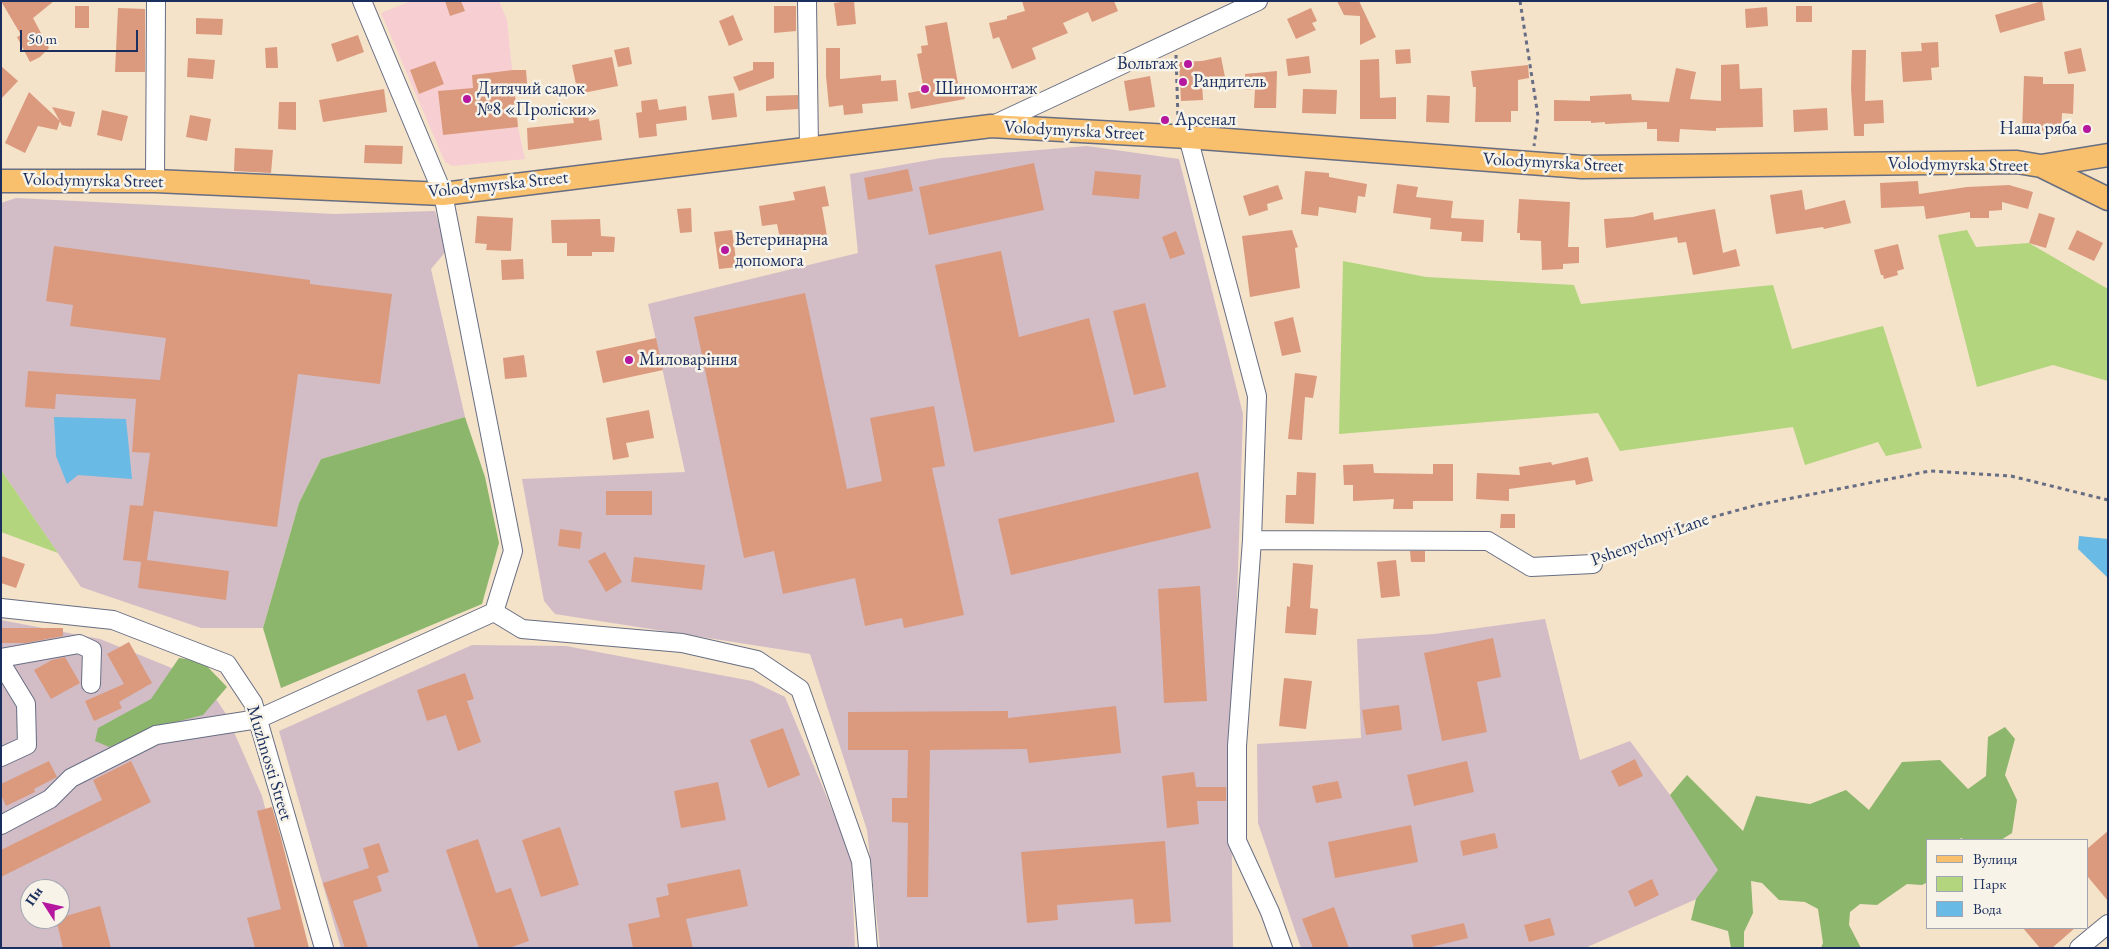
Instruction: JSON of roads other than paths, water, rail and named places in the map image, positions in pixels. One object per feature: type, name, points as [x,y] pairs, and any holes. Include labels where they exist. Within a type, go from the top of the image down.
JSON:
[{"type":"main road","name":"Volodymyrska Street","points":[[1,181],[155,181],[443,194],[991,126],[1183,131],[1582,167],[2017,162],[2041,166],[2108,199]]},
{"type":"main road","points":[[2041,166],[2108,155]]},
{"type":"street","points":[[155,181],[156,1]]},
{"type":"street","points":[[1,824],[50,798],[71,778],[156,736],[258,719],[494,612],[513,550],[443,194],[362,1]]},
{"type":"street","points":[[807,1],[808,149]]},
{"type":"street","name":"Volodymyrska Street","points":[[991,126],[1258,1]]},
{"type":"street","points":[[1183,131],[1257,396],[1252,540],[1238,746],[1237,842],[1270,912],[1283,948]]},
{"type":"street","name":"Pshenychnyi Lane","points":[[1252,540],[1488,541],[1531,567],[1593,564]]},
{"type":"street","name":"Muzhnosti Street","points":[[1,608],[113,620],[227,664],[253,703],[324,948]]},
{"type":"street","points":[[494,612],[522,629],[682,643],[757,660],[800,689],[861,861],[868,948]]},
{"type":"street","points":[[1,658],[79,644],[92,650],[91,684]]},
{"type":"street","points":[[1,663],[26,704],[27,745],[1,758]]},
{"type":"street","points":[[2079,948],[2108,924]]},
{"type":"water","points":[[54,417],[126,419],[132,479],[78,475],[67,484],[56,456]]},
{"type":"water","points":[[2079,536],[2108,539],[2108,578],[2078,549]]},
{"type":"place","name":"Вольтаж","points":[[1188,64]]},
{"type":"place","name":"Рандитель","points":[[1183,82]]},
{"type":"place","name":"Шиномонтаж","points":[[925,89]]},
{"type":"place","name":"Дитячий садок №8 «Проліски»","points":[[467,99]]},
{"type":"place","name":"Арсенал","points":[[1165,120]]},
{"type":"place","name":"Наша ряба","points":[[2087,129]]},
{"type":"place","name":"Ветеринарна допомога","points":[[725,250]]},
{"type":"place","name":"Миловаріння","points":[[629,360]]}]
